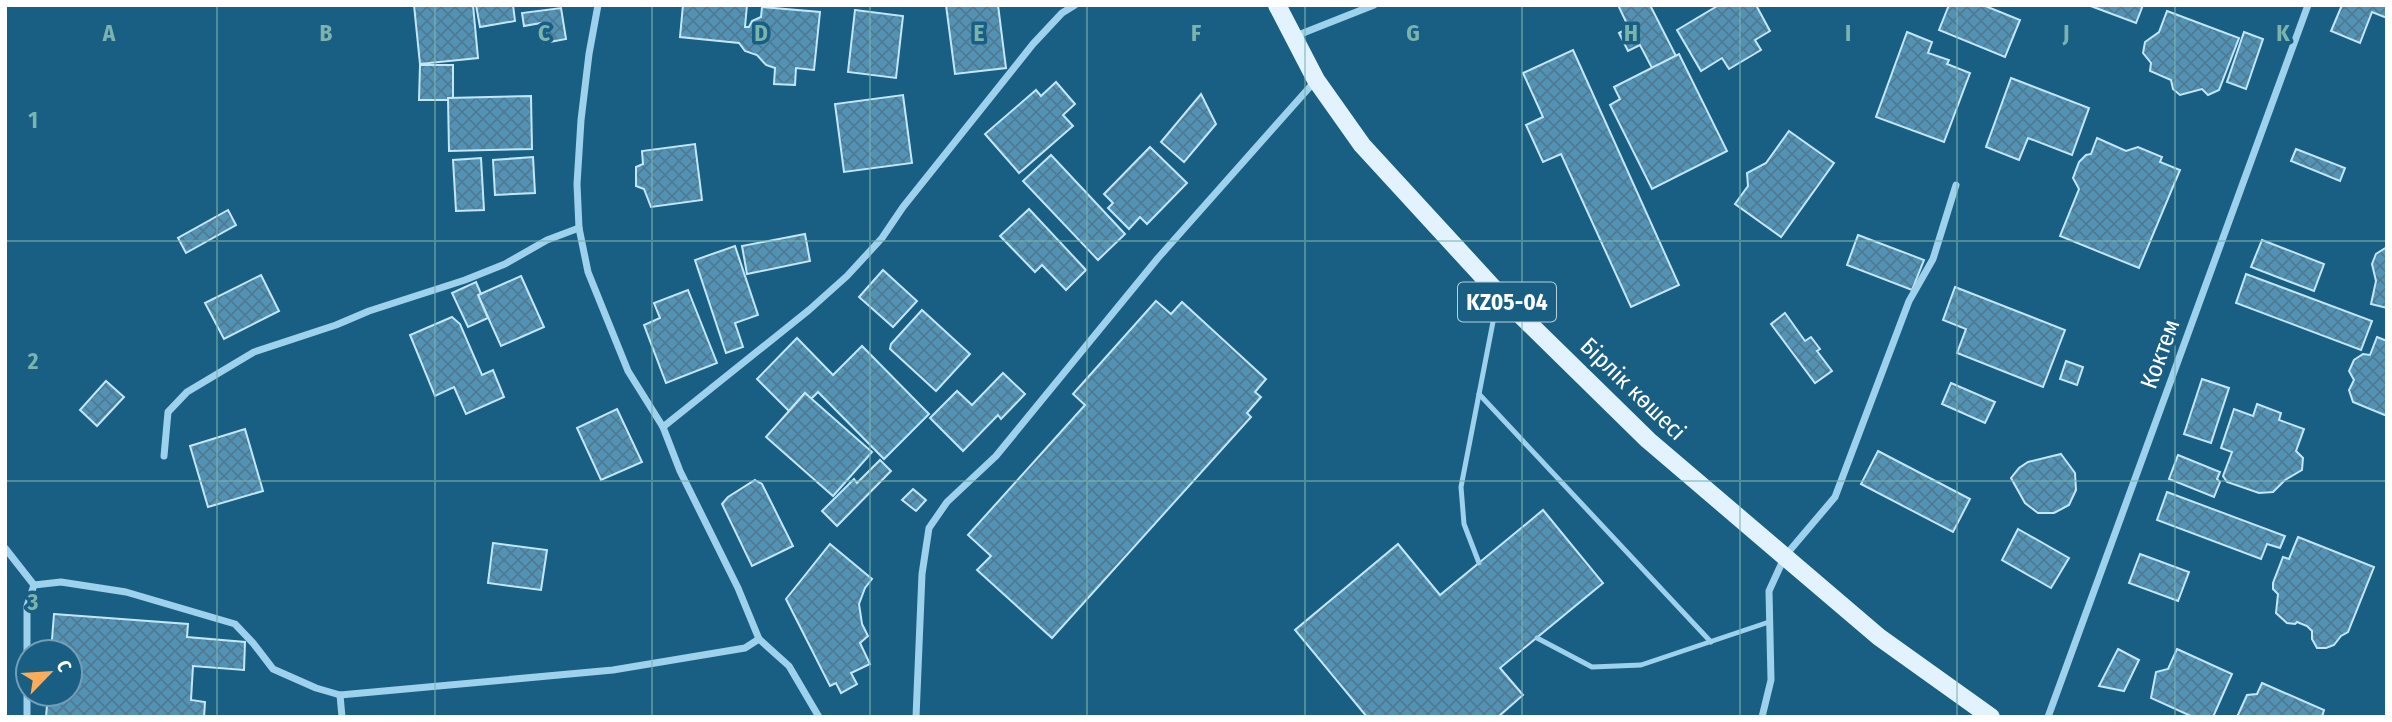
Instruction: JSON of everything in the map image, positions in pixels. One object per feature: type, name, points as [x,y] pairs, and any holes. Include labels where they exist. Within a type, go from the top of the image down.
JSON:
[{"type":"main road","name":"Бірлік көшесі","points":[[1277,5],[1316,80],[1362,145],[1498,293],[1648,440],[1879,637],[1991,717]]},
{"type":"street","points":[[598,5],[580,120],[577,184],[579,228],[587,272],[628,371],[663,427],[680,471],[738,588],[759,639],[789,666],[819,717]]},
{"type":"street","points":[[663,427],[809,310],[847,276],[883,238],[903,207],[1032,44],[1062,13],[1075,5]]},
{"type":"street","points":[[1292,37],[1374,5]]},
{"type":"street","name":"Коктем","points":[[2048,717],[2308,5]]},
{"type":"street","points":[[916,717],[922,574],[929,528],[947,502],[996,456],[1158,258],[1316,80]]},
{"type":"street","points":[[1762,717],[1771,680],[1769,591],[1785,556],[1835,497],[1909,301],[1933,259],[1956,186]]},
{"type":"street","points":[[164,456],[168,412],[187,392],[254,352],[336,325],[369,311],[465,281],[505,264],[547,240],[579,228]]},
{"type":"street","points":[[5,548],[34,585]]},
{"type":"street","points":[[34,585],[61,582],[126,592],[235,624],[273,669],[316,688],[340,695],[613,670],[745,648],[759,639]]},
{"type":"street","points":[[27,717],[27,606],[34,585]]},
{"type":"street","points":[[340,695],[342,717]]},
{"type":"lane","points":[[1479,563],[1464,524],[1461,487],[1498,293]]},
{"type":"lane","points":[[1479,394],[1711,642]]},
{"type":"lane","points":[[1537,638],[1592,667],[1641,665],[1769,622]]},
{"type":"building","points":[[414,5],[473,5],[478,58],[420,64]]},
{"type":"building","points":[[476,5],[513,5],[515,21],[480,27]]},
{"type":"building","points":[[683,5],[747,5],[745,27],[749,27],[752,21],[761,17],[762,7],[820,12],[814,70],[796,68],[795,85],[774,84],[775,68],[766,65],[757,55],[745,51],[739,43],[680,37]]},
{"type":"building","points":[[946,5],[998,5],[1006,68],[955,74]]},
{"type":"building","points":[[1618,5],[1650,5],[1676,56],[1652,68],[1640,45],[1628,51],[1619,33],[1629,28]]},
{"type":"building","points":[[1719,5],[1756,5],[1770,31],[1755,40],[1761,50],[1729,69],[1722,58],[1701,71],[1677,30]]},
{"type":"building","points":[[1949,5],[1983,5],[2020,20],[2005,57],[1939,30]]},
{"type":"building","points":[[2088,5],[2143,5],[2136,23]]},
{"type":"building","points":[[2342,5],[2387,5],[2387,18],[2372,12],[2360,43],[2331,31]]},
{"type":"building","points":[[561,8],[566,39],[544,43],[541,23],[524,26],[522,13]]},
{"type":"building","points":[[855,10],[903,16],[896,78],[848,72]]},
{"type":"building","points":[[2167,11],[2239,38],[2219,90],[2208,95],[2202,89],[2180,95],[2173,89],[2171,80],[2150,71],[2151,63],[2143,53],[2145,42],[2159,32]]},
{"type":"building","points":[[1907,32],[1932,42],[1928,53],[1949,60],[1947,64],[1970,73],[1944,142],[1876,117]]},
{"type":"building","points":[[2244,32],[2263,39],[2246,89],[2227,82]]},
{"type":"building","points":[[1573,50],[1679,285],[1631,307],[1561,154],[1543,162],[1526,125],[1543,117],[1523,73]]},
{"type":"building","points":[[1679,54],[1727,151],[1652,189],[1610,105],[1620,99],[1614,87]]},
{"type":"building","points":[[420,65],[453,65],[453,98],[419,100]]},
{"type":"building","points":[[2011,78],[2089,108],[2072,155],[2028,138],[2019,160],[1986,147]]},
{"type":"building","points":[[1056,82],[1075,104],[1063,115],[1073,126],[1019,173],[985,134],[1036,90],[1041,96]]},
{"type":"building","points":[[1201,94],[1216,124],[1184,162],[1161,142]]},
{"type":"building","points":[[903,95],[912,163],[844,172],[835,104]]},
{"type":"building","points":[[531,96],[532,149],[449,151],[448,98]]},
{"type":"building","points":[[1789,131],[1834,163],[1781,237],[1735,204],[1748,186],[1747,173],[1766,163]]},
{"type":"building","points":[[2097,138],[2126,151],[2138,147],[2162,157],[2160,162],[2180,170],[2139,268],[2060,236],[2079,189],[2073,178],[2079,162],[2091,154]]},
{"type":"building","points":[[695,144],[702,200],[651,207],[644,189],[636,186],[636,167],[643,164],[642,151]]},
{"type":"building","points":[[1150,147],[1187,183],[1147,224],[1140,217],[1129,229],[1108,208],[1113,203],[1104,194]]},
{"type":"building","points":[[2296,149],[2345,168],[2340,181],[2291,161]]},
{"type":"building","points":[[1051,155],[1125,234],[1098,260],[1023,181]]},
{"type":"building","points":[[533,157],[535,193],[495,195],[493,160]]},
{"type":"building","points":[[481,158],[484,210],[456,211],[453,160]]},
{"type":"building","points":[[1029,209],[1086,270],[1066,290],[1042,265],[1035,272],[1000,236]]},
{"type":"building","points":[[228,210],[236,225],[186,253],[178,238]]},
{"type":"building","points":[[805,234],[810,261],[747,274],[742,246]]},
{"type":"building","points":[[1858,235],[1924,260],[1912,290],[1847,265]]},
{"type":"building","points":[[2262,240],[2324,264],[2314,291],[2251,267]]},
{"type":"building","points":[[735,246],[758,315],[735,323],[743,347],[726,353],[695,260]]},
{"type":"building","points":[[2387,247],[2387,308],[2371,304],[2376,281],[2372,264],[2376,254]]},
{"type":"building","points":[[883,270],[917,301],[893,327],[859,297]]},
{"type":"building","points":[[2246,274],[2372,321],[2361,350],[2236,303]]},
{"type":"building","points":[[261,275],[279,311],[224,339],[205,303]]},
{"type":"building","points":[[521,276],[544,327],[501,346],[478,295]]},
{"type":"building","points":[[476,282],[481,294],[478,295],[488,318],[468,327],[452,293]]},
{"type":"building","points":[[1955,287],[2065,330],[2043,387],[1957,353],[1966,329],[1943,320]]},
{"type":"building","points":[[688,290],[717,363],[666,383],[644,325],[660,318],[654,303]]},
{"type":"building","points":[[1156,301],[1171,314],[1182,302],[1266,379],[1255,392],[1261,397],[1247,413],[1251,417],[1052,638],[977,570],[991,556],[968,535],[1085,405],[1073,394]]},
{"type":"building","points":[[922,310],[970,354],[936,391],[890,349],[891,344]]},
{"type":"building","points":[[1785,313],[1805,341],[1811,337],[1820,349],[1817,351],[1832,371],[1815,383],[1771,324]]},
{"type":"building","points":[[452,317],[460,324],[482,375],[493,370],[504,397],[466,414],[454,387],[435,396],[410,335]]},
{"type":"building","points":[[2377,337],[2387,341],[2387,416],[2353,402],[2349,390],[2354,380],[2349,371],[2354,360],[2363,354],[2370,355]]},
{"type":"building","points":[[797,338],[833,375],[862,346],[929,414],[884,459],[818,392],[811,399],[805,393],[789,411],[757,379]]},
{"type":"building","points":[[2066,361],[2083,367],[2077,385],[2060,379]]},
{"type":"building","points":[[1003,373],[1025,394],[1001,419],[998,415],[963,451],[930,418],[957,391],[972,405]]},
{"type":"building","points":[[2202,379],[2229,388],[2211,443],[2184,434]]},
{"type":"building","points":[[106,381],[124,397],[97,426],[80,410]]},
{"type":"building","points":[[1951,383],[1995,402],[1985,423],[1942,404]]},
{"type":"building","points":[[805,393],[872,452],[833,496],[766,437]]},
{"type":"building","points":[[2257,404],[2281,413],[2279,420],[2304,429],[2296,451],[2303,458],[2302,470],[2285,480],[2273,492],[2259,493],[2227,482],[2223,476],[2232,452],[2221,448],[2234,409],[2253,416]]},
{"type":"building","points":[[617,409],[642,462],[601,480],[577,428]]},
{"type":"building","points":[[245,429],[263,491],[208,507],[190,446]]},
{"type":"building","points":[[1878,451],[1970,499],[1953,532],[1861,484]]},
{"type":"building","points":[[2061,454],[2075,473],[2076,490],[2069,505],[2054,513],[2038,513],[2025,503],[2011,478],[2028,462]]},
{"type":"building","points":[[2178,455],[2220,472],[2217,479],[2220,482],[2214,497],[2169,479]]},
{"type":"building","points":[[880,460],[891,471],[837,526],[822,511],[854,479],[857,483]]},
{"type":"building","points":[[755,480],[762,484],[793,546],[752,566],[722,504],[728,497]]},
{"type":"building","points":[[913,489],[926,500],[916,511],[902,500]]},
{"type":"building","points":[[2167,492],[2285,536],[2280,548],[2267,544],[2261,559],[2157,520]]},
{"type":"building","points":[[1543,510],[1603,583],[1500,668],[1523,695],[1498,717],[1367,717],[1295,630],[1398,544],[1440,595]]},
{"type":"building","points":[[2018,529],[2069,558],[2051,588],[2002,560]]},
{"type":"building","points":[[2298,537],[2374,567],[2348,632],[2334,645],[2326,648],[2317,648],[2312,639],[2312,631],[2307,626],[2297,622],[2287,623],[2276,613],[2278,594],[2273,589],[2273,583],[2283,557],[2289,559]]},
{"type":"building","points":[[493,543],[547,550],[541,590],[488,583]]},
{"type":"building","points":[[830,544],[872,579],[859,604],[862,624],[868,636],[860,643],[870,664],[851,673],[857,684],[841,693],[836,683],[830,686],[786,599]]},
{"type":"building","points":[[2140,554],[2189,572],[2178,601],[2129,583]]},
{"type":"building","points":[[54,614],[188,624],[187,637],[245,642],[244,670],[193,666],[191,700],[205,702],[204,717],[46,717],[47,708],[84,708],[84,638],[52,638]]},
{"type":"building","points":[[2118,649],[2139,660],[2124,691],[2099,686]]},
{"type":"building","points":[[2177,649],[2232,674],[2213,717],[2193,717],[2151,698],[2156,672],[2168,669]]},
{"type":"building","points":[[2262,683],[2324,710],[2322,717],[2237,717],[2247,695],[2257,694]]}]
